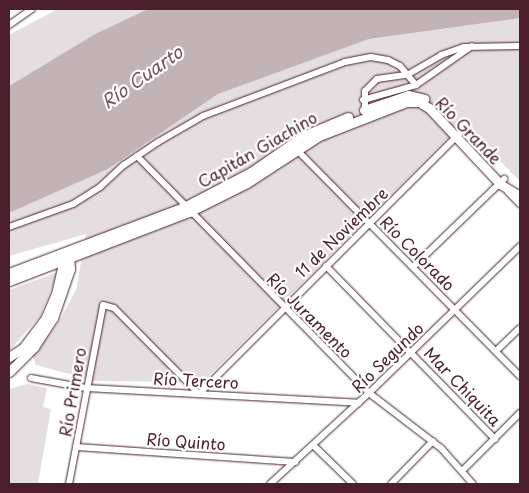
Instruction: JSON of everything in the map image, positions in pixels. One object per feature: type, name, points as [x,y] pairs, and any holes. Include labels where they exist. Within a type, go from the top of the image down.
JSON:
[{"type":"main road","name":"Capitán Giachino","points":[[186,209],[251,172],[303,136],[415,95],[431,102],[459,134]]},
{"type":"main road","name":"Capitán Giachino","points":[[9,281],[247,183],[296,149],[366,113],[415,101]]},
{"type":"main road","name":"Río Grande","points":[[415,101],[429,108],[459,134],[502,182]]},
{"type":"main road","points":[[502,182],[520,190]]},
{"type":"main road","points":[[502,182],[520,196]]},
{"type":"main road","name":"Capitán Giachino","points":[[9,273],[67,256]]},
{"type":"main road","points":[[9,357],[23,348],[46,317],[56,294],[67,256]]},
{"type":"main road","points":[[9,372],[34,347],[53,318],[66,286],[67,256]]},
{"type":"street","points":[[9,25],[23,11],[32,9]]},
{"type":"street","points":[[363,100],[416,85],[472,46]]},
{"type":"street","points":[[366,113],[363,100],[365,91],[377,79],[407,75],[451,50],[472,46],[520,46]]},
{"type":"street","points":[[9,227],[73,204],[100,187],[137,156],[203,116],[353,60],[371,57],[388,60],[400,66],[416,85]]},
{"type":"street","name":"11 de Noviembre","points":[[199,394],[459,134]]},
{"type":"street","name":"Río Colorado","points":[[296,149],[520,376]]},
{"type":"street","name":"Río Juramento","points":[[137,156],[186,209],[369,393],[433,441],[463,470],[472,484]]},
{"type":"street","points":[[413,267],[502,182]]},
{"type":"street","name":"Río Grande","points":[[502,182],[520,204]]},
{"type":"street","name":"Río Segundo","points":[[270,484],[359,403],[520,246]]},
{"type":"street","name":"Mar Chiquita","points":[[326,266],[412,352],[494,439]]},
{"type":"street","name":"Río Primero","points":[[69,484],[103,305],[114,308],[199,394]]},
{"type":"street","points":[[496,351],[520,328]]},
{"type":"street","name":"Río Tercero","points":[[31,378],[86,388],[359,403]]},
{"type":"street","points":[[463,470],[520,413]]},
{"type":"street","points":[[392,484],[433,441]]},
{"type":"street","points":[[313,445],[353,484]]},
{"type":"street","name":"Río Quinto","points":[[76,447],[295,462]]},
{"type":"shaded area","points":[[58,9],[148,9],[95,34],[9,86],[9,35]]},
{"type":"shaded area","points":[[520,18],[520,181],[463,124],[203,382],[95,381],[36,365],[33,356],[58,323],[76,290],[86,234],[9,256],[9,213],[108,169],[218,94],[369,39]]},
{"type":"shaded area","points":[[58,272],[41,315],[9,351],[9,290]]},
{"type":"shaded area","points":[[27,384],[47,388],[43,407],[51,409],[38,484],[9,484],[9,389]]},
{"type":"water","name":"Río Cuarto","points":[[148,9],[520,9],[520,18],[369,39],[218,94],[108,169],[9,213],[9,86],[95,34]]}]
